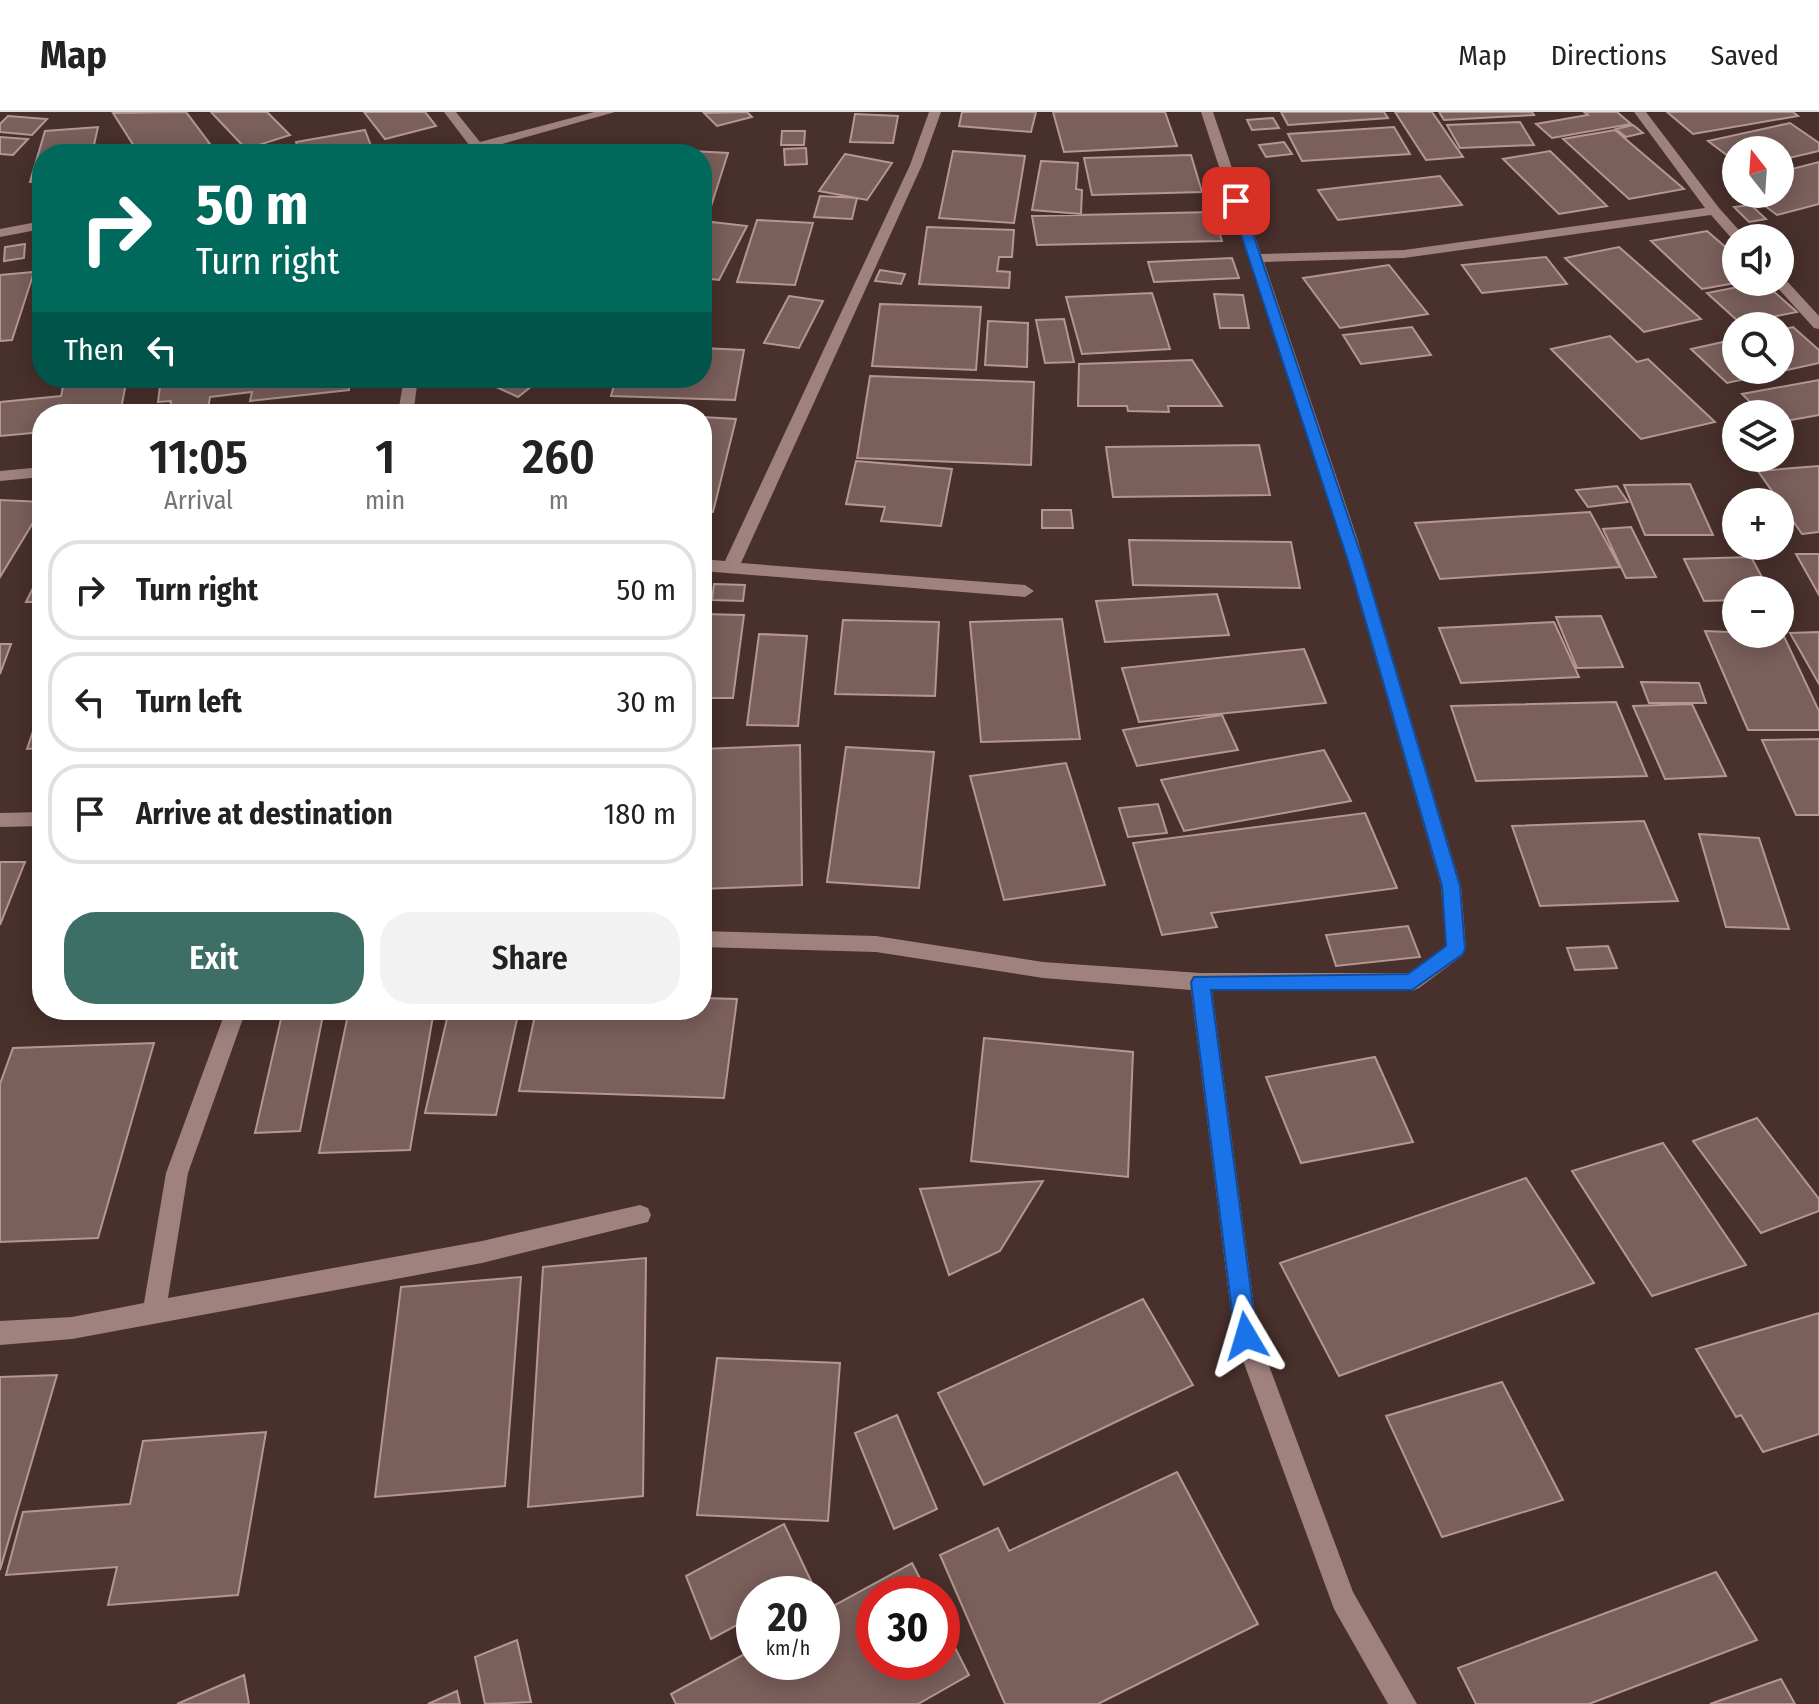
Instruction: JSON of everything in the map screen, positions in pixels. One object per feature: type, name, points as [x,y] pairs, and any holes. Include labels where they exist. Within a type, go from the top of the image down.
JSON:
[{"type":"street","points":[[450,112],[475,144]]},
{"type":"street","points":[[488,144],[609,112]]},
{"type":"street","points":[[731,566],[916,165],[935,112]]},
{"type":"street","points":[[712,939],[876,944],[1043,970],[1200,982],[1412,982],[1456,949],[1451,886],[1348,535],[1207,112]]},
{"type":"street","points":[[1640,112],[1726,224]]},
{"type":"street","points":[[1255,258],[1404,254],[1714,211]]},
{"type":"street","points":[[0,233],[32,227]]},
{"type":"street","points":[[1793,296],[1819,325]]},
{"type":"street","points":[[0,476],[32,473]]},
{"type":"street","points":[[712,565],[1025,591]]},
{"type":"street","points":[[0,820],[32,819]]},
{"type":"street","points":[[1200,982],[1246,1336],[1343,1600],[1403,1704]]},
{"type":"street","points":[[154,1312],[177,1173],[232,1020]]},
{"type":"street","points":[[0,1333],[72,1328],[467,1255],[640,1215]]},
{"type":"building","points":[[186,112],[210,144],[133,144],[113,113]]},
{"type":"building","points":[[211,112],[267,112],[290,135],[262,144],[241,144]]},
{"type":"building","points":[[364,112],[425,112],[436,126],[385,139]]},
{"type":"building","points":[[747,112],[752,117],[717,126],[704,113]]},
{"type":"building","points":[[962,112],[1036,112],[1031,132],[959,126]]},
{"type":"building","points":[[1053,112],[1165,112],[1177,146],[1064,152]]},
{"type":"building","points":[[1281,112],[1384,112],[1388,118],[1288,125]]},
{"type":"building","points":[[1395,112],[1432,112],[1463,157],[1426,160]]},
{"type":"building","points":[[1439,112],[1532,112],[1534,115],[1444,120]]},
{"type":"building","points":[[1584,112],[1617,112],[1631,124],[1552,138],[1536,124],[1588,115]]},
{"type":"building","points":[[1667,112],[1793,112],[1798,116],[1693,134]]},
{"type":"building","points":[[855,114],[898,116],[893,143],[850,142]]},
{"type":"building","points":[[8,116],[47,119],[32,135],[0,132],[0,124]]},
{"type":"building","points":[[1273,118],[1279,128],[1252,130],[1247,120]]},
{"type":"building","points":[[1520,122],[1534,145],[1460,148],[1447,125]]},
{"type":"building","points":[[1790,123],[1819,143],[1819,151],[1794,157],[1794,136],[1731,136]]},
{"type":"building","points":[[1633,125],[1643,133],[1626,137],[1616,129]]},
{"type":"building","points":[[98,127],[94,144],[41,144],[45,131]]},
{"type":"building","points":[[1394,127],[1410,154],[1302,161],[1288,134]]},
{"type":"building","points":[[365,130],[370,144],[297,144]]},
{"type":"building","points":[[1615,130],[1684,189],[1629,199],[1563,139]]},
{"type":"building","points":[[782,131],[805,131],[804,145],[781,145]]},
{"type":"building","points":[[0,137],[28,139],[13,155],[0,154]]},
{"type":"building","points":[[1722,138],[1722,152],[1708,141]]},
{"type":"building","points":[[1284,142],[1292,154],[1266,157],[1259,145]]},
{"type":"building","points":[[806,148],[807,164],[785,165],[784,149]]},
{"type":"building","points":[[953,151],[1025,156],[1014,223],[939,218]]},
{"type":"building","points":[[1550,151],[1607,206],[1559,214],[1503,159]]},
{"type":"building","points":[[712,152],[728,153],[712,203]]},
{"type":"building","points":[[845,154],[892,163],[867,200],[819,191]]},
{"type":"building","points":[[1191,155],[1202,192],[1092,195],[1084,158]]},
{"type":"building","points":[[1041,161],[1078,163],[1076,189],[1082,190],[1081,214],[1032,210]]},
{"type":"building","points":[[1819,162],[1819,204],[1777,215],[1768,208],[1794,208],[1794,168]]},
{"type":"building","points":[[1440,176],[1462,205],[1338,220],[1318,190]]},
{"type":"building","points":[[820,196],[857,198],[852,219],[814,217]]},
{"type":"building","points":[[1735,208],[1754,208],[1766,219],[1749,222]]},
{"type":"building","points":[[1213,212],[1222,241],[1037,245],[1032,216]]},
{"type":"building","points":[[757,220],[813,223],[795,285],[737,282]]},
{"type":"building","points":[[712,222],[747,226],[719,280],[712,279]]},
{"type":"building","points":[[927,227],[1014,230],[1012,257],[999,257],[997,271],[1010,272],[1009,288],[919,284]]},
{"type":"building","points":[[1707,231],[1722,244],[1722,285],[1702,289],[1651,241]]},
{"type":"building","points":[[25,244],[24,258],[4,261],[5,247]]},
{"type":"building","points":[[1619,247],[1701,319],[1644,332],[1565,258]]},
{"type":"building","points":[[1546,257],[1567,284],[1482,293],[1462,265]]},
{"type":"building","points":[[1232,258],[1239,278],[1154,282],[1148,262]]},
{"type":"building","points":[[1389,265],[1428,314],[1340,328],[1303,278]]},
{"type":"building","points":[[880,270],[905,274],[901,284],[875,281]]},
{"type":"building","points":[[32,272],[12,340],[0,341],[0,275]]},
{"type":"building","points":[[1722,290],[1722,296],[1779,296],[1797,312],[1728,312],[1707,293]]},
{"type":"building","points":[[1152,293],[1170,349],[1082,354],[1066,297]]},
{"type":"building","points":[[1214,294],[1243,295],[1249,328],[1220,328]]},
{"type":"building","points":[[789,296],[823,301],[799,348],[764,343]]},
{"type":"building","points":[[880,304],[981,307],[976,370],[872,366]]},
{"type":"building","points":[[1064,319],[1074,362],[1045,363],[1036,320]]},
{"type":"building","points":[[988,321],[1028,323],[1027,367],[985,365]]},
{"type":"building","points":[[1412,327],[1431,355],[1361,364],[1343,335]]},
{"type":"building","points":[[1794,328],[1819,350],[1819,363],[1794,368]]},
{"type":"building","points":[[1610,336],[1637,362],[1648,359],[1715,422],[1641,439],[1551,349]]},
{"type":"building","points":[[1722,342],[1722,378],[1691,349]]},
{"type":"building","points":[[712,348],[744,350],[735,400],[611,396],[613,388],[712,388]]},
{"type":"building","points":[[1192,360],[1222,406],[1168,406],[1169,412],[1128,411],[1127,406],[1078,406],[1079,364]]},
{"type":"building","points":[[870,376],[1034,382],[1031,465],[857,458]]},
{"type":"building","points":[[1819,380],[1819,415],[1794,419],[1794,400],[1748,400],[1742,394]]},
{"type":"building","points":[[63,388],[125,388],[122,404],[32,404],[32,433],[0,436],[0,402],[61,396]]},
{"type":"building","points":[[160,388],[349,388],[250,401],[252,392],[210,397],[209,404],[158,402]]},
{"type":"building","points":[[499,388],[529,388],[518,397]]},
{"type":"building","points":[[712,418],[736,419],[713,512]]},
{"type":"building","points":[[1259,445],[1270,495],[1113,497],[1106,447]]},
{"type":"building","points":[[856,461],[952,469],[941,526],[881,521],[885,507],[846,504]]},
{"type":"building","points":[[1819,466],[1819,532],[1802,534],[1794,523],[1794,488],[1770,488],[1759,472],[1794,472],[1794,468]]},
{"type":"building","points":[[1690,484],[1713,535],[1645,535],[1624,485]]},
{"type":"building","points":[[1617,486],[1628,502],[1588,507],[1576,490]]},
{"type":"building","points":[[0,500],[32,502],[32,524],[0,577]]},
{"type":"building","points":[[1042,510],[1071,510],[1073,528],[1042,528]]},
{"type":"building","points":[[1590,512],[1620,567],[1440,579],[1415,523]]},
{"type":"building","points":[[1631,527],[1656,577],[1626,578],[1603,529]]},
{"type":"building","points":[[1129,540],[1291,542],[1300,588],[1133,585]]},
{"type":"building","points":[[1796,554],[1819,554],[1819,595]]},
{"type":"building","points":[[1684,559],[1753,560],[1761,576],[1722,576],[1722,600],[1704,601]]},
{"type":"building","points":[[714,584],[745,585],[743,601],[712,600]]},
{"type":"building","points":[[1217,594],[1229,635],[1105,642],[1096,601]]},
{"type":"building","points":[[712,614],[744,615],[733,698],[712,698]]},
{"type":"building","points":[[1601,616],[1623,667],[1577,668],[1556,617]]},
{"type":"building","points":[[1062,619],[1080,739],[981,742],[970,622]]},
{"type":"building","points":[[843,620],[939,622],[935,696],[835,694]]},
{"type":"building","points":[[1554,622],[1579,677],[1461,683],[1439,628]]},
{"type":"building","points":[[1705,631],[1722,632],[1722,648],[1789,648],[1819,711],[1819,730],[1748,730]]},
{"type":"building","points":[[1819,632],[1819,684],[1794,640],[1794,633]]},
{"type":"building","points":[[759,634],[807,636],[798,726],[747,725]]},
{"type":"building","points":[[0,644],[11,644],[0,674]]},
{"type":"building","points":[[1304,649],[1326,703],[1139,722],[1122,668]]},
{"type":"building","points":[[1641,682],[1699,683],[1706,703],[1649,703]]},
{"type":"building","points":[[1616,702],[1647,776],[1476,781],[1451,706]]},
{"type":"building","points":[[1692,704],[1726,776],[1665,779],[1633,706]]},
{"type":"building","points":[[1222,715],[1238,750],[1137,766],[1123,730]]},
{"type":"building","points":[[1819,739],[1819,815],[1796,815],[1762,740]]},
{"type":"building","points":[[800,745],[802,885],[712,889],[712,749]]},
{"type":"building","points":[[846,747],[934,752],[919,888],[827,882]]},
{"type":"building","points":[[1324,750],[1351,801],[1184,831],[1161,780]]},
{"type":"building","points":[[1066,763],[1105,885],[1004,900],[970,776]]},
{"type":"building","points":[[1158,804],[1167,833],[1128,837],[1119,808]]},
{"type":"building","points":[[1365,813],[1397,888],[1211,913],[1217,927],[1162,935],[1133,843]]},
{"type":"building","points":[[1644,821],[1678,901],[1540,906],[1512,826]]},
{"type":"building","points":[[1699,834],[1759,838],[1789,929],[1726,927]]},
{"type":"building","points":[[0,862],[25,862],[0,925]]},
{"type":"building","points":[[1408,926],[1420,957],[1336,966],[1326,935]]},
{"type":"building","points":[[1608,946],[1617,968],[1575,970],[1567,948]]},
{"type":"building","points":[[712,998],[737,999],[724,1098],[519,1091],[534,1020],[712,1020]]},
{"type":"building","points":[[281,1020],[322,1020],[300,1131],[255,1133]]},
{"type":"building","points":[[347,1020],[432,1020],[410,1150],[319,1153]]},
{"type":"building","points":[[447,1020],[517,1020],[496,1115],[425,1113]]},
{"type":"building","points":[[984,1038],[1133,1052],[1128,1177],[971,1161]]},
{"type":"building","points":[[154,1043],[98,1238],[0,1242],[0,1084],[13,1048]]},
{"type":"building","points":[[1375,1057],[1413,1142],[1301,1163],[1266,1077]]},
{"type":"building","points":[[1757,1118],[1819,1199],[1819,1211],[1761,1233],[1693,1141]]},
{"type":"building","points":[[1663,1143],[1746,1265],[1652,1296],[1572,1171]]},
{"type":"building","points":[[1526,1178],[1594,1283],[1339,1376],[1280,1263]]},
{"type":"building","points":[[1043,1181],[1000,1251],[949,1275],[920,1189]]},
{"type":"building","points":[[646,1258],[643,1496],[528,1507],[543,1267]]},
{"type":"building","points":[[521,1277],[505,1486],[375,1497],[401,1287]]},
{"type":"building","points":[[1143,1299],[1193,1385],[984,1485],[938,1393]]},
{"type":"building","points":[[1819,1313],[1819,1434],[1763,1452],[1741,1415],[1736,1417],[1696,1349]]},
{"type":"building","points":[[717,1358],[840,1363],[828,1521],[697,1515]]},
{"type":"building","points":[[57,1375],[0,1570],[0,1377]]},
{"type":"building","points":[[1502,1382],[1563,1500],[1442,1537],[1386,1416]]},
{"type":"building","points":[[897,1415],[937,1509],[894,1529],[855,1433]]},
{"type":"building","points":[[266,1432],[238,1595],[108,1605],[117,1567],[6,1575],[23,1512],[130,1504],[143,1441]]},
{"type":"building","points":[[1177,1472],[1258,1624],[1098,1704],[1005,1704],[960,1601],[960,1576],[949,1576],[940,1555],[998,1528],[1009,1551]]},
{"type":"building","points":[[784,1524],[809,1576],[736,1576],[736,1626],[711,1639],[686,1576]]},
{"type":"building","points":[[912,1563],[919,1576],[888,1576]]},
{"type":"building","points":[[1716,1572],[1757,1640],[1589,1704],[1476,1704],[1458,1668]]},
{"type":"building","points":[[856,1593],[856,1680],[960,1680],[960,1657],[969,1675],[918,1704],[676,1704],[671,1694],[736,1659],[736,1680],[840,1680],[840,1602]]},
{"type":"building","points":[[517,1640],[531,1702],[485,1704],[475,1657]]},
{"type":"building","points":[[244,1675],[249,1704],[177,1704]]},
{"type":"building","points":[[1781,1679],[1795,1704],[1710,1704]]},
{"type":"building","points":[[457,1691],[460,1704],[428,1704]]},
{"type":"route","points":[[1236,201],[1348,535],[1451,886],[1456,949],[1412,982],[1200,982],[1246,1336]]}]
